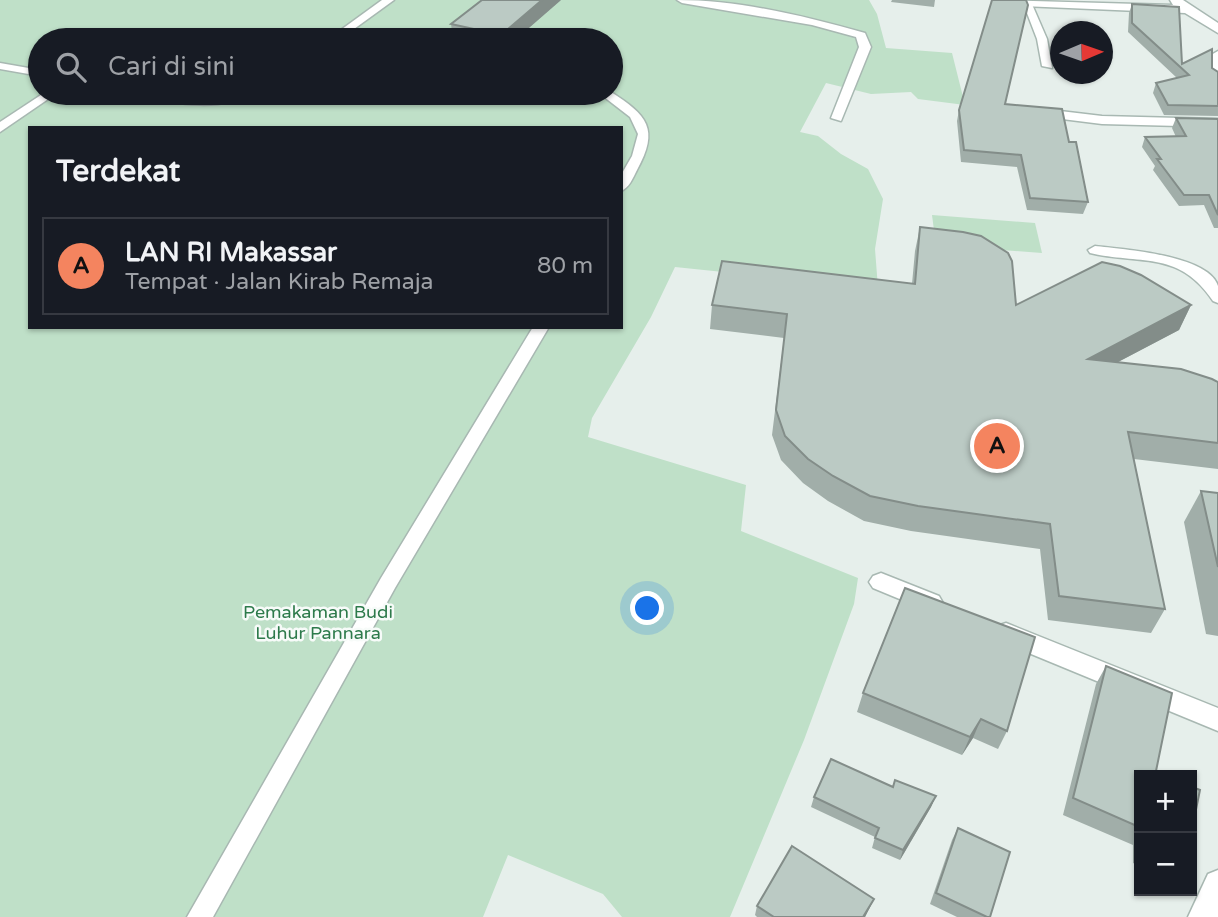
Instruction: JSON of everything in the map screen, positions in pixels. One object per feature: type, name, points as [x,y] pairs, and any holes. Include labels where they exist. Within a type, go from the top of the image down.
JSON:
[{"type":"street","points":[[1174,0],[1218,29]]},
{"type":"street","points":[[997,1],[1187,9]]},
{"type":"street","points":[[1218,55],[1218,78]]},
{"type":"street","points":[[1025,110],[1102,120],[1218,123]]},
{"type":"street","points":[[881,582],[956,613]]},
{"type":"street","points":[[981,623],[1218,720]]},
{"type":"street","points":[[1203,917],[1218,884]]},
{"type":"lane","points":[[351,28],[389,0]]},
{"type":"lane","points":[[682,0],[813,22],[861,35],[865,47],[837,118]]},
{"type":"lane","points":[[1026,2],[1042,39],[1048,66]]},
{"type":"lane","points":[[0,66],[28,71]]},
{"type":"lane","points":[[0,128],[34,105]]},
{"type":"lane","points":[[622,105],[640,118],[646,130],[639,157],[623,184]]},
{"type":"lane","points":[[1095,250],[1154,257],[1186,266],[1213,287],[1218,298]]},
{"type":"lane","points":[[199,917],[388,583],[540,329]]},
{"type":"green space","name":"Pemakaman Budi Luhur Pannara","points":[[0,0],[869,0],[877,14],[886,48],[952,53],[965,105],[918,99],[911,92],[871,94],[826,83],[800,132],[818,136],[841,154],[868,169],[883,199],[875,249],[878,288],[675,267],[651,317],[592,418],[588,437],[746,485],[741,531],[858,578],[854,604],[804,740],[730,917],[622,917],[603,894],[508,855],[483,917],[0,917]]},
{"type":"green space","points":[[932,215],[1035,223],[1042,253],[936,245]]},
{"type":"building","points":[[482,0],[542,0],[509,28],[469,28],[451,24]]},
{"type":"building","points":[[992,0],[1026,0],[1028,5],[1005,104],[1062,109],[1069,142],[1076,142],[1088,202],[1030,198],[1021,155],[964,150],[959,110]]},
{"type":"building","points":[[1132,4],[1179,7],[1182,64],[1212,49],[1212,68],[1218,72],[1218,106],[1168,105],[1156,83],[1189,75],[1132,23]]},
{"type":"building","points":[[1176,118],[1218,119],[1218,215],[1209,195],[1184,195],[1157,159],[1161,159],[1145,137],[1186,136]]},
{"type":"building","points":[[920,227],[981,236],[1008,253],[1012,261],[1016,305],[1102,262],[1141,275],[1191,305],[1088,359],[1181,369],[1218,382],[1218,443],[1128,432],[1165,609],[1059,596],[1050,524],[918,506],[870,496],[808,459],[785,436],[776,410],[787,314],[712,305],[722,261],[915,284]]},
{"type":"building","points":[[1201,491],[1218,493],[1218,567]]},
{"type":"building","points":[[905,588],[1035,637],[1007,731],[981,719],[970,737],[863,693]]},
{"type":"building","points":[[1106,666],[1172,693],[1156,770],[1134,770],[1134,825],[1073,798]]},
{"type":"building","points":[[831,759],[893,787],[895,780],[936,796],[903,850],[875,838],[879,828],[814,797]]},
{"type":"building","points":[[958,828],[1010,852],[990,917],[936,893]]},
{"type":"building","points":[[792,846],[874,899],[863,917],[774,917],[757,906]]},
{"type":"place","name":"LAN RI Makassar","points":[[997,446]]}]
